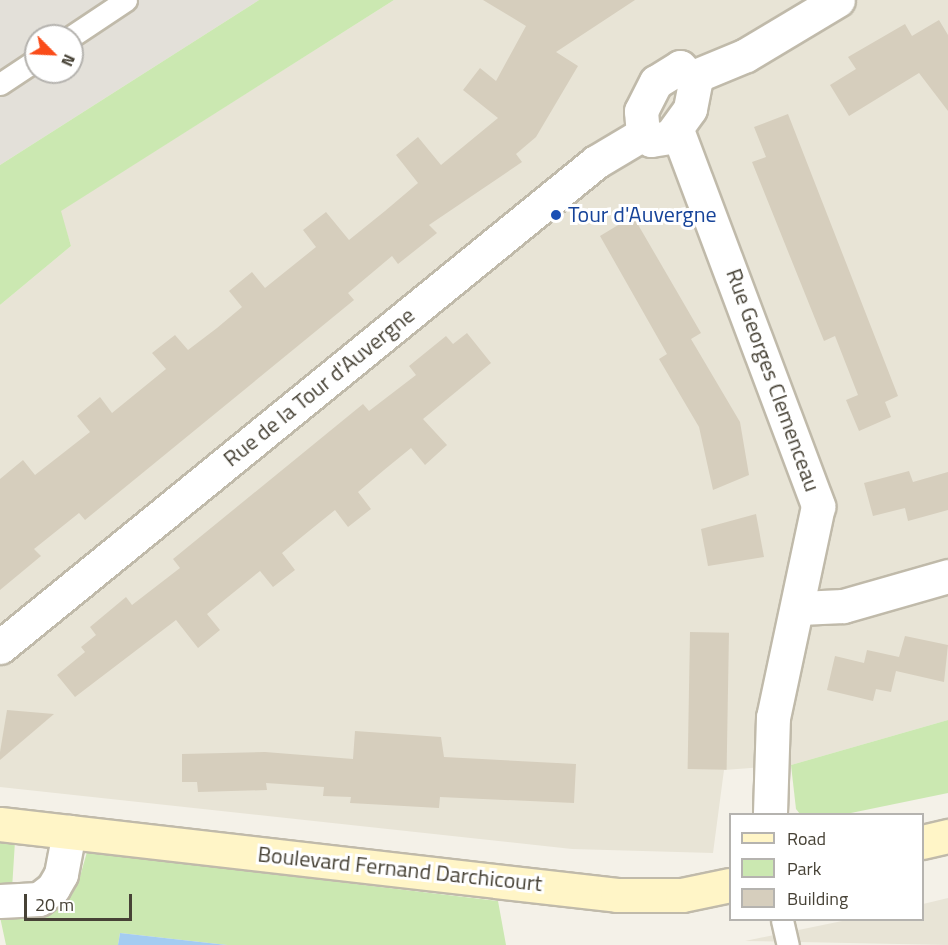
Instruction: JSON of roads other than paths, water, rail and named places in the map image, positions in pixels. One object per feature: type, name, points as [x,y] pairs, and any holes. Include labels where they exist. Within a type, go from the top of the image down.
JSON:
[{"type":"main road","name":"Boulevard Fernand Darchicourt","points":[[0,824],[617,895],[682,895],[729,885]]},
{"type":"main road","points":[[924,842],[948,836]]},
{"type":"street","points":[[693,77],[746,55],[838,0]]},
{"type":"street","points":[[680,67],[693,77],[690,109],[677,130],[665,140],[651,140],[643,134],[641,111],[656,81],[680,67]]},
{"type":"street","name":"Rue Georges Clemenceau","points":[[677,130],[816,492],[818,528],[800,608],[784,652],[773,717],[770,813]]},
{"type":"street","name":"Rue de la Tour d'Auvergne","points":[[0,647],[596,162],[643,134]]},
{"type":"street","points":[[800,608],[843,606],[948,576]]},
{"type":"street","points":[[0,901],[39,899],[53,888],[61,874],[69,832]]},
{"type":"lane","points":[[84,28],[126,0]]},
{"type":"lane","points":[[0,84],[24,68]]},
{"type":"lane","points":[[782,921],[788,945]]},
{"type":"water","points":[[120,933],[227,945],[118,945]]},
{"type":"place","name":"Tour d'Auvergne","points":[[556,215]]}]
